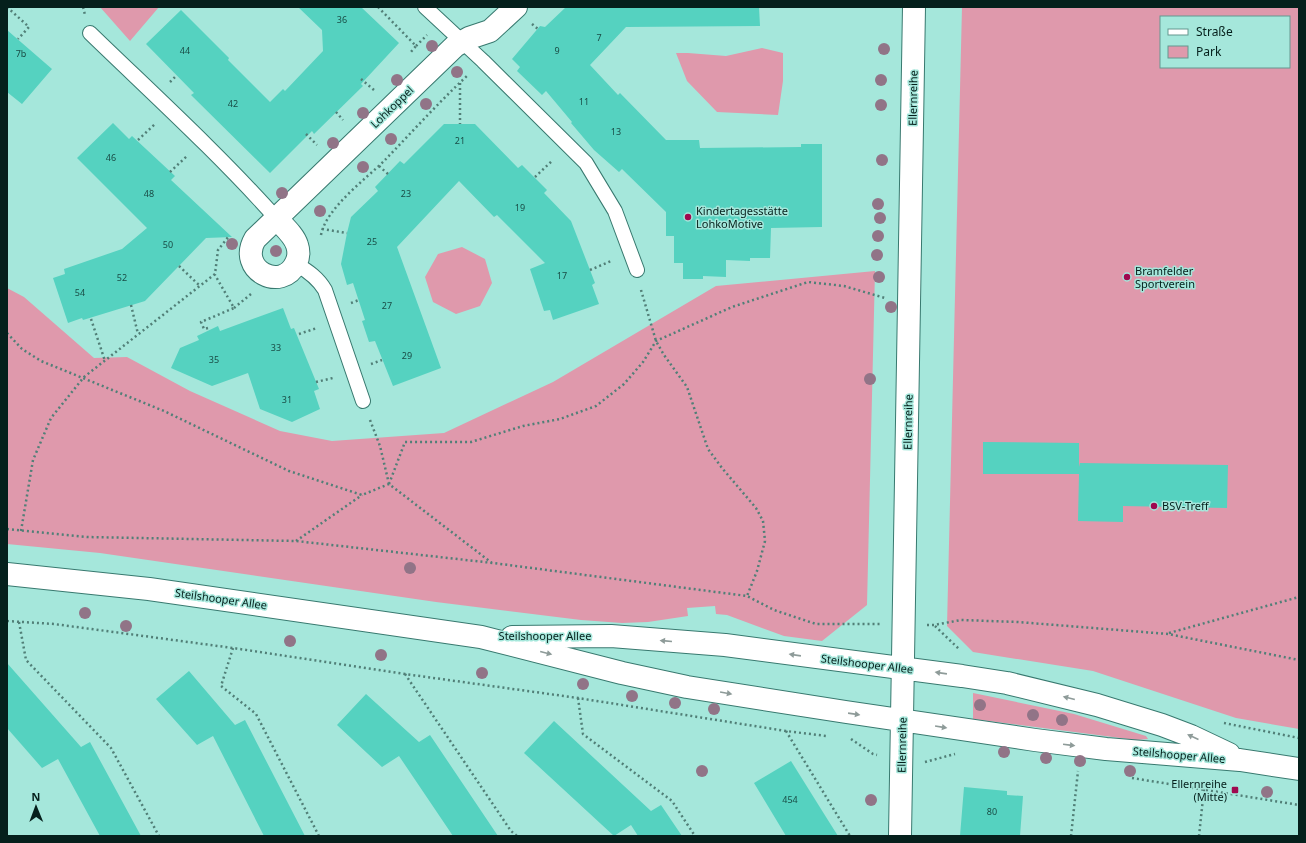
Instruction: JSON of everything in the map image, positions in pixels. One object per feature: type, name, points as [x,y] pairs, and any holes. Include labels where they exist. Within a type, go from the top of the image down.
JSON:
[{"type":"main road","name":"Lohkoppel","points":[[296,264],[287,274],[274,277],[262,273],[253,264],[251,251],[257,236],[450,51],[462,42],[490,31],[516,7]]},
{"type":"main road","name":"Ellernreihe","points":[[900,836],[914,7]]},
{"type":"main road","points":[[276,218],[297,245],[299,251],[296,264]]},
{"type":"main road","name":"Steilshooper Allee","points":[[7,574],[150,589],[481,637],[622,673],[687,687],[902,721],[1106,749],[1240,760],[1299,769]]},
{"type":"main road","name":"Steilshooper Allee","points":[[481,637],[611,636],[726,645],[1006,683],[1097,705],[1162,725],[1191,736],[1240,760]]},
{"type":"lane","points":[[425,7],[483,61],[586,163],[615,211],[636,270]]},
{"type":"lane","points":[[90,33],[203,142],[252,191],[276,218]]},
{"type":"lane","points":[[296,264],[319,280],[325,290],[363,401]]},
{"type":"path","points":[[7,7],[29,27],[18,39]]},
{"type":"path","points":[[378,7],[416,46],[405,57]]},
{"type":"path","points":[[321,236],[322,230],[331,215],[346,197],[379,166],[483,61]]},
{"type":"path","points":[[361,79],[375,90],[370,95]]},
{"type":"path","points":[[460,83],[460,124]]},
{"type":"path","points":[[336,112],[343,120]]},
{"type":"path","points":[[338,125],[349,115]]},
{"type":"path","points":[[306,134],[318,145]]},
{"type":"path","points":[[312,151],[323,140]]},
{"type":"path","points":[[534,177],[568,145]]},
{"type":"path","points":[[379,166],[388,174]]},
{"type":"path","points":[[322,230],[347,233]]},
{"type":"path","points":[[208,328],[204,329],[201,322],[234,308],[215,274],[218,250],[230,234]]},
{"type":"path","points":[[178,266],[200,286]]},
{"type":"path","points":[[636,270],[643,302],[656,341],[687,387],[708,449],[756,508],[764,521],[765,541],[757,571],[747,596]]},
{"type":"path","points":[[21,531],[33,460],[51,418],[84,378],[215,274]]},
{"type":"path","points":[[296,541],[362,494],[389,484],[405,442],[470,442],[523,426],[560,419],[596,406],[624,384],[643,362],[656,341],[732,307],[808,282],[844,286],[910,306]]},
{"type":"path","points":[[131,305],[138,334]]},
{"type":"path","points":[[90,319],[105,361]]},
{"type":"path","points":[[7,332],[22,349],[41,361],[164,411],[289,471],[362,494]]},
{"type":"path","points":[[363,401],[380,446],[389,484],[493,563]]},
{"type":"path","points":[[7,529],[87,537],[296,541],[493,563],[747,596],[774,610],[816,624],[826,624]]},
{"type":"path","points":[[1168,634],[1299,597]]},
{"type":"path","points":[[934,625],[961,620],[1018,622],[1168,634],[1299,660]]},
{"type":"path","points":[[7,621],[54,624],[233,648],[578,698],[786,731],[830,736]]},
{"type":"path","points":[[19,622],[26,660],[111,748],[159,836]]},
{"type":"path","points":[[233,648],[220,686],[256,714],[319,836]]},
{"type":"path","points":[[405,674],[511,831],[517,836]]},
{"type":"path","points":[[578,698],[583,734],[672,801],[695,836]]},
{"type":"path","points":[[786,731],[850,836]]},
{"type":"path","points":[[845,738],[852,739],[873,754],[924,763],[961,753]]},
{"type":"path","points":[[1071,836],[1078,770]]},
{"type":"path","points":[[1125,777],[1299,805]]},
{"type":"path","points":[[1199,836],[1204,789]]},
{"type":"green space","points":[[100,7],[159,7],[130,41]]},
{"type":"green space","name":"Bramfelder Sportverein","points":[[962,7],[1299,7],[1299,729],[1236,718],[1093,671],[973,652],[947,626]]},
{"type":"green space","points":[[762,48],[783,53],[783,81],[778,115],[717,112],[687,81],[676,53],[726,56]]},
{"type":"green space","points":[[462,247],[485,259],[492,283],[480,306],[456,314],[433,302],[425,277],[438,254]]},
{"type":"green space","points":[[875,271],[867,605],[822,641],[784,636],[727,615],[716,614],[715,606],[687,608],[688,616],[648,622],[622,623],[581,620],[436,602],[100,553],[7,544],[7,288],[24,297],[94,358],[127,357],[190,391],[280,431],[332,441],[444,433],[553,382],[716,286]]},
{"type":"green space","points":[[973,693],[1074,714],[1146,736],[1148,739],[1136,740],[973,719]]},
{"type":"building","points":[[298,7],[361,7],[399,43],[361,84],[363,86],[314,134],[312,131],[270,173],[191,95],[194,93],[146,44],[181,10],[270,102],[283,89],[285,91],[323,51],[322,30]]},
{"type":"building","points":[[566,7],[759,7],[760,26],[626,27],[590,65],[618,95],[620,93],[666,140],[699,140],[700,148],[801,147],[801,144],[822,144],[822,227],[771,228],[770,258],[750,258],[750,261],[726,260],[726,277],[703,276],[703,279],[683,279],[683,263],[674,263],[674,236],[666,236],[666,212],[622,169],[619,172],[594,150],[546,91],[542,95],[517,71],[520,67],[512,59],[540,26],[545,27]]},
{"type":"building","points":[[7,30],[52,69],[22,104],[7,92]]},
{"type":"building","points":[[113,123],[129,139],[132,136],[175,176],[171,180],[232,237],[206,238],[145,301],[83,320],[82,318],[68,323],[53,278],[65,274],[64,269],[122,249],[147,228],[77,158]]},
{"type":"building","points":[[444,124],[475,124],[518,168],[522,165],[547,190],[544,193],[571,221],[595,283],[592,285],[599,304],[553,320],[550,310],[544,311],[530,269],[545,263],[497,215],[494,217],[459,181],[397,247],[441,368],[393,386],[375,341],[369,342],[362,321],[365,320],[353,283],[347,285],[341,264],[347,233],[351,217],[378,191],[375,187],[400,161],[404,164]]},
{"type":"building","points":[[283,308],[291,329],[294,328],[319,389],[314,391],[320,409],[292,422],[260,409],[248,373],[212,386],[171,368],[180,348],[199,340],[197,336],[218,326],[220,331]]},
{"type":"building","points":[[983,442],[1079,443],[1079,467],[1080,463],[1228,465],[1227,508],[1123,506],[1123,522],[1078,521],[1079,474],[983,474]]},
{"type":"building","points":[[7,663],[81,747],[90,742],[141,836],[100,836],[58,759],[42,768],[7,728]]},
{"type":"building","points":[[189,671],[235,725],[245,720],[305,836],[264,836],[213,736],[197,745],[156,699]]},
{"type":"building","points":[[366,694],[419,742],[430,735],[498,836],[453,836],[399,756],[382,767],[337,725]]},
{"type":"building","points":[[554,721],[651,811],[661,805],[682,836],[638,836],[631,825],[614,836],[524,753]]},
{"type":"building","points":[[791,761],[838,836],[786,836],[754,783]]},
{"type":"building","points":[[964,787],[1007,791],[1007,795],[1023,796],[1020,836],[960,836]]},
{"type":"place","name":"Kindertagesstätte LohkoMotive","points":[[688,217]]},
{"type":"place","name":"Bramfelder Sportverein","points":[[1127,277]]},
{"type":"place","name":"BSV-Treff","points":[[1154,506]]},
{"type":"place","name":"Ellernreihe (Mitte)","points":[[1235,790]]}]
